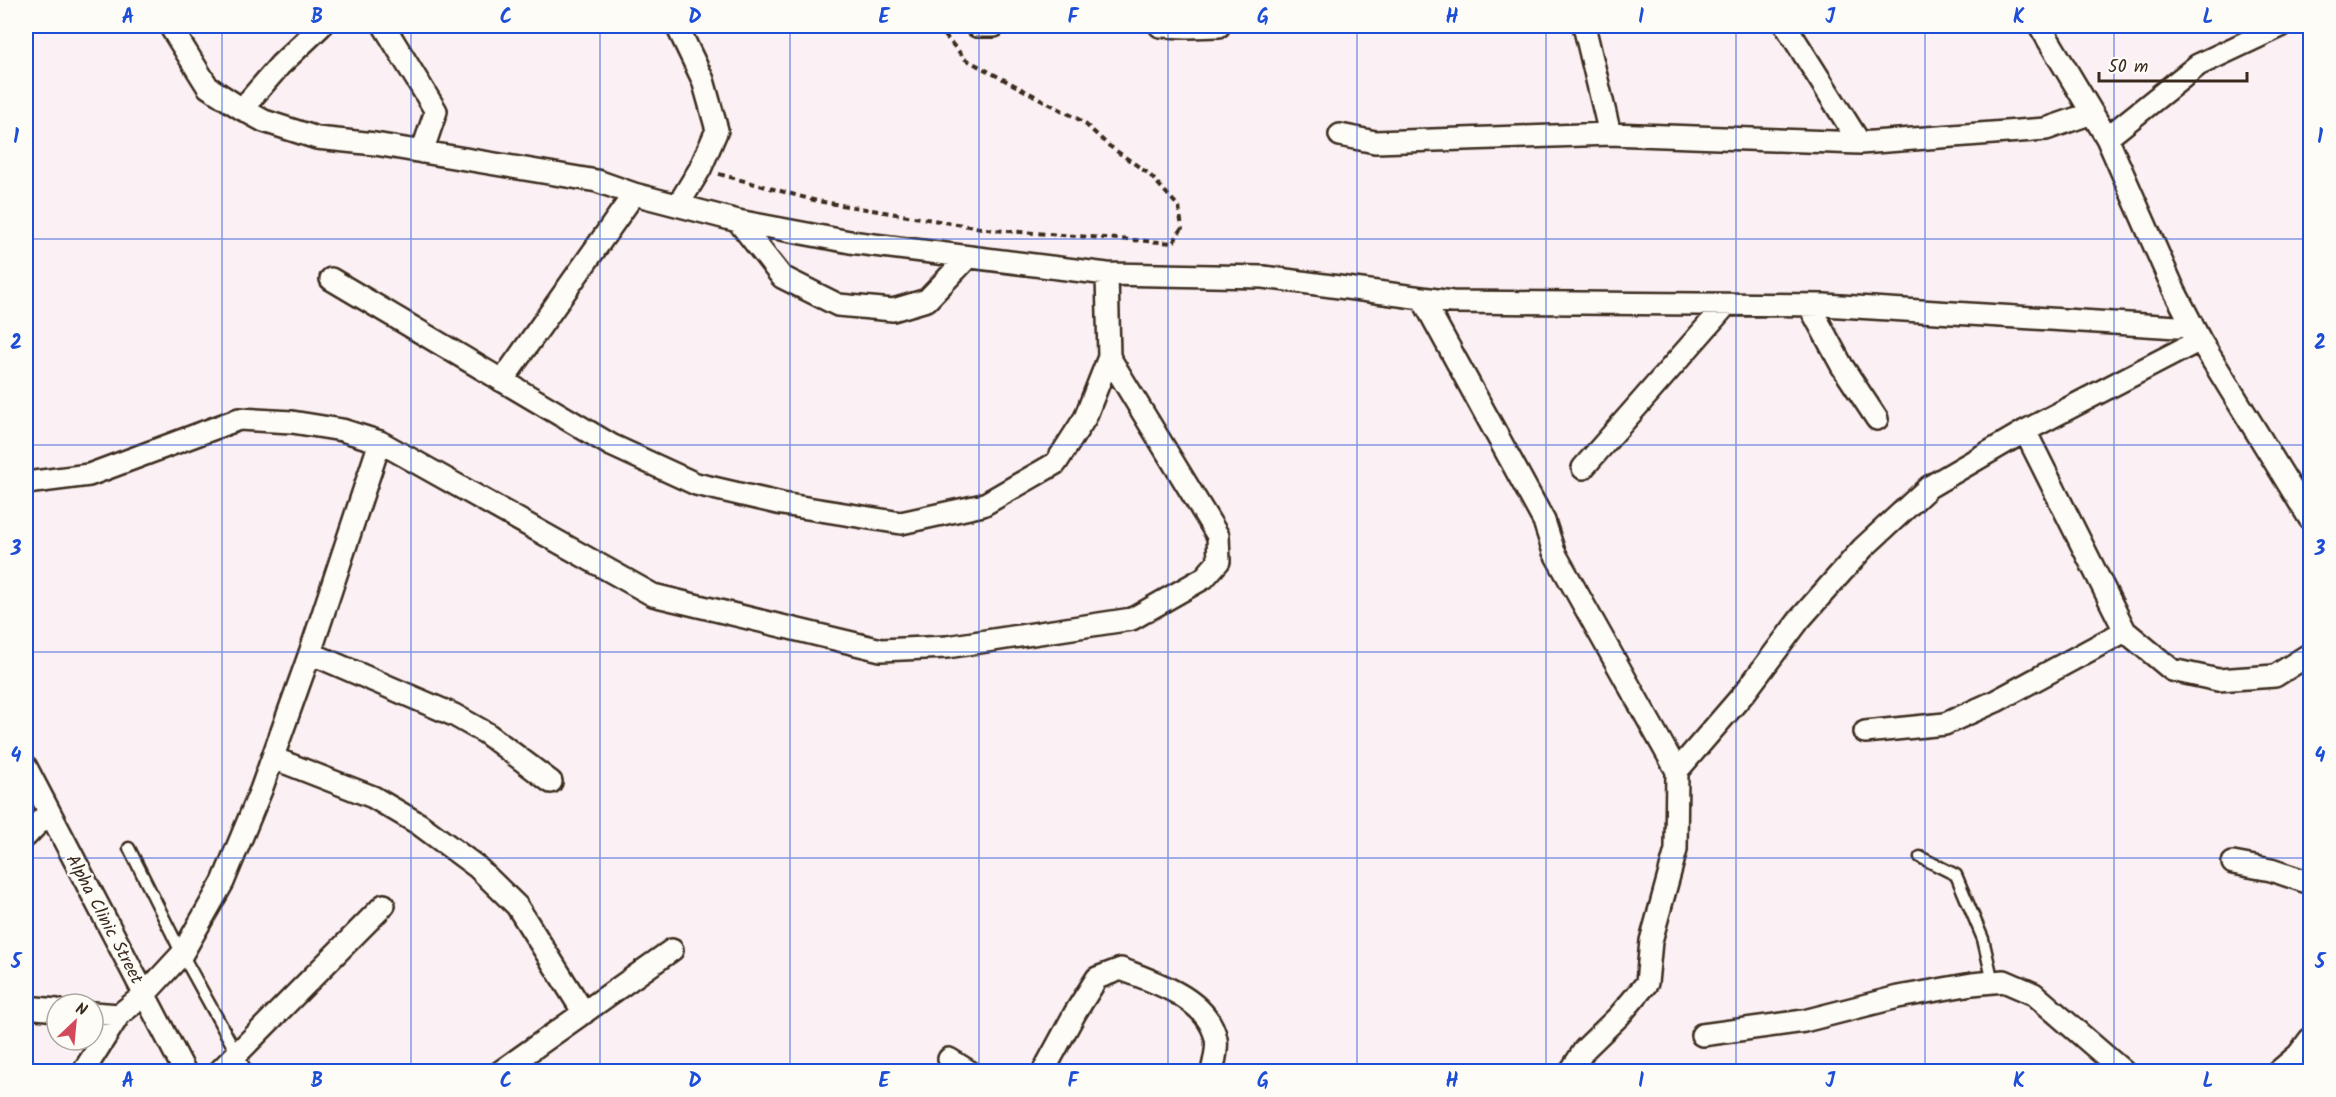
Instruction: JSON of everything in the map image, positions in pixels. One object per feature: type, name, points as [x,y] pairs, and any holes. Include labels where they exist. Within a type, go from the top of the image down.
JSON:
[{"type":"street","points":[[170,26],[208,87],[264,121],[317,138],[375,144],[597,182],[738,221],[850,242],[1107,274],[1263,277],[1452,302],[1809,305],[2177,327],[2196,332]]},
{"type":"street","points":[[242,109],[280,65],[321,26]]},
{"type":"street","points":[[384,26],[436,111],[422,152]]},
{"type":"street","points":[[677,26],[703,80],[717,130],[700,169],[678,205]]},
{"type":"street","points":[[977,26],[994,26]]},
{"type":"street","points":[[1160,26],[1219,26]]},
{"type":"street","points":[[1786,26],[1860,143]]},
{"type":"street","points":[[2040,26],[2107,138],[2174,290],[2196,332],[2310,519]]},
{"type":"street","points":[[2107,138],[2198,65],[2281,26]]},
{"type":"street","points":[[1585,30],[1610,134]]},
{"type":"street","points":[[1340,135],[1375,142],[1610,134],[1860,143],[2046,129],[2092,113]]},
{"type":"street","points":[[502,381],[634,194]]},
{"type":"street","points":[[738,221],[782,277],[838,305],[893,310],[927,300],[968,257]]},
{"type":"street","points":[[331,279],[611,445],[696,484],[782,504],[901,523],[983,504],[1056,463],[1085,418],[1109,357],[1107,274]]},
{"type":"street","points":[[1422,298],[1544,521],[1554,552],[1677,771],[1676,850],[1651,941],[1647,983],[1619,1016],[1585,1049],[1570,1071]]},
{"type":"street","points":[[1583,468],[1726,305]]},
{"type":"street","points":[[1809,305],[1842,366],[1876,419]]},
{"type":"street","points":[[1677,771],[1746,691],[1800,619],[1863,548],[1929,487],[2196,332]]},
{"type":"street","points":[[26,483],[89,475],[239,419],[292,422],[342,430],[380,442],[653,595],[881,650],[947,647],[1132,619],[1204,578],[1219,561],[1218,536],[1109,357]]},
{"type":"street","points":[[2025,431],[2125,631],[2172,670],[2218,680],[2275,676],[2310,654]]},
{"type":"street","points":[[83,1071],[119,1015],[145,994],[182,954],[223,882],[273,758],[344,554],[380,442]]},
{"type":"street","points":[[1864,732],[1945,724],[1996,701],[2125,631]]},
{"type":"street","points":[[310,653],[454,714],[486,732],[551,782]]},
{"type":"street","points":[[273,758],[373,797],[419,824],[477,867],[517,906],[584,1013]]},
{"type":"street","name":"Alpha Clinic Street","points":[[26,767],[104,921],[185,1071]]},
{"type":"street","points":[[26,836],[49,812]]},
{"type":"street","points":[[2233,863],[2271,870],[2310,883]]},
{"type":"street","points":[[219,1071],[242,1062],[384,905]]},
{"type":"street","points":[[500,1071],[672,950]]},
{"type":"street","points":[[1043,1071],[1097,978],[1121,969],[1174,989],[1206,1016],[1217,1040],[1212,1071]]},
{"type":"street","points":[[1702,1035],[1804,1021],[1898,997],[2004,981],[2034,994],[2124,1071]]},
{"type":"street","points":[[26,1007],[45,1009]]},
{"type":"street","points":[[105,1014],[119,1015]]},
{"type":"street","points":[[2278,1071],[2298,1055],[2310,1039]]},
{"type":"street","points":[[949,1059],[970,1071]]},
{"type":"lane","points":[[129,848],[182,954],[242,1062]]},
{"type":"lane","points":[[1920,857],[1956,875],[1983,939],[1993,982]]},
{"type":"path","points":[[700,169],[817,201],[981,228],[1173,243],[1182,228],[1179,207],[1149,174],[1108,145],[1082,121],[965,59],[937,26]]}]
